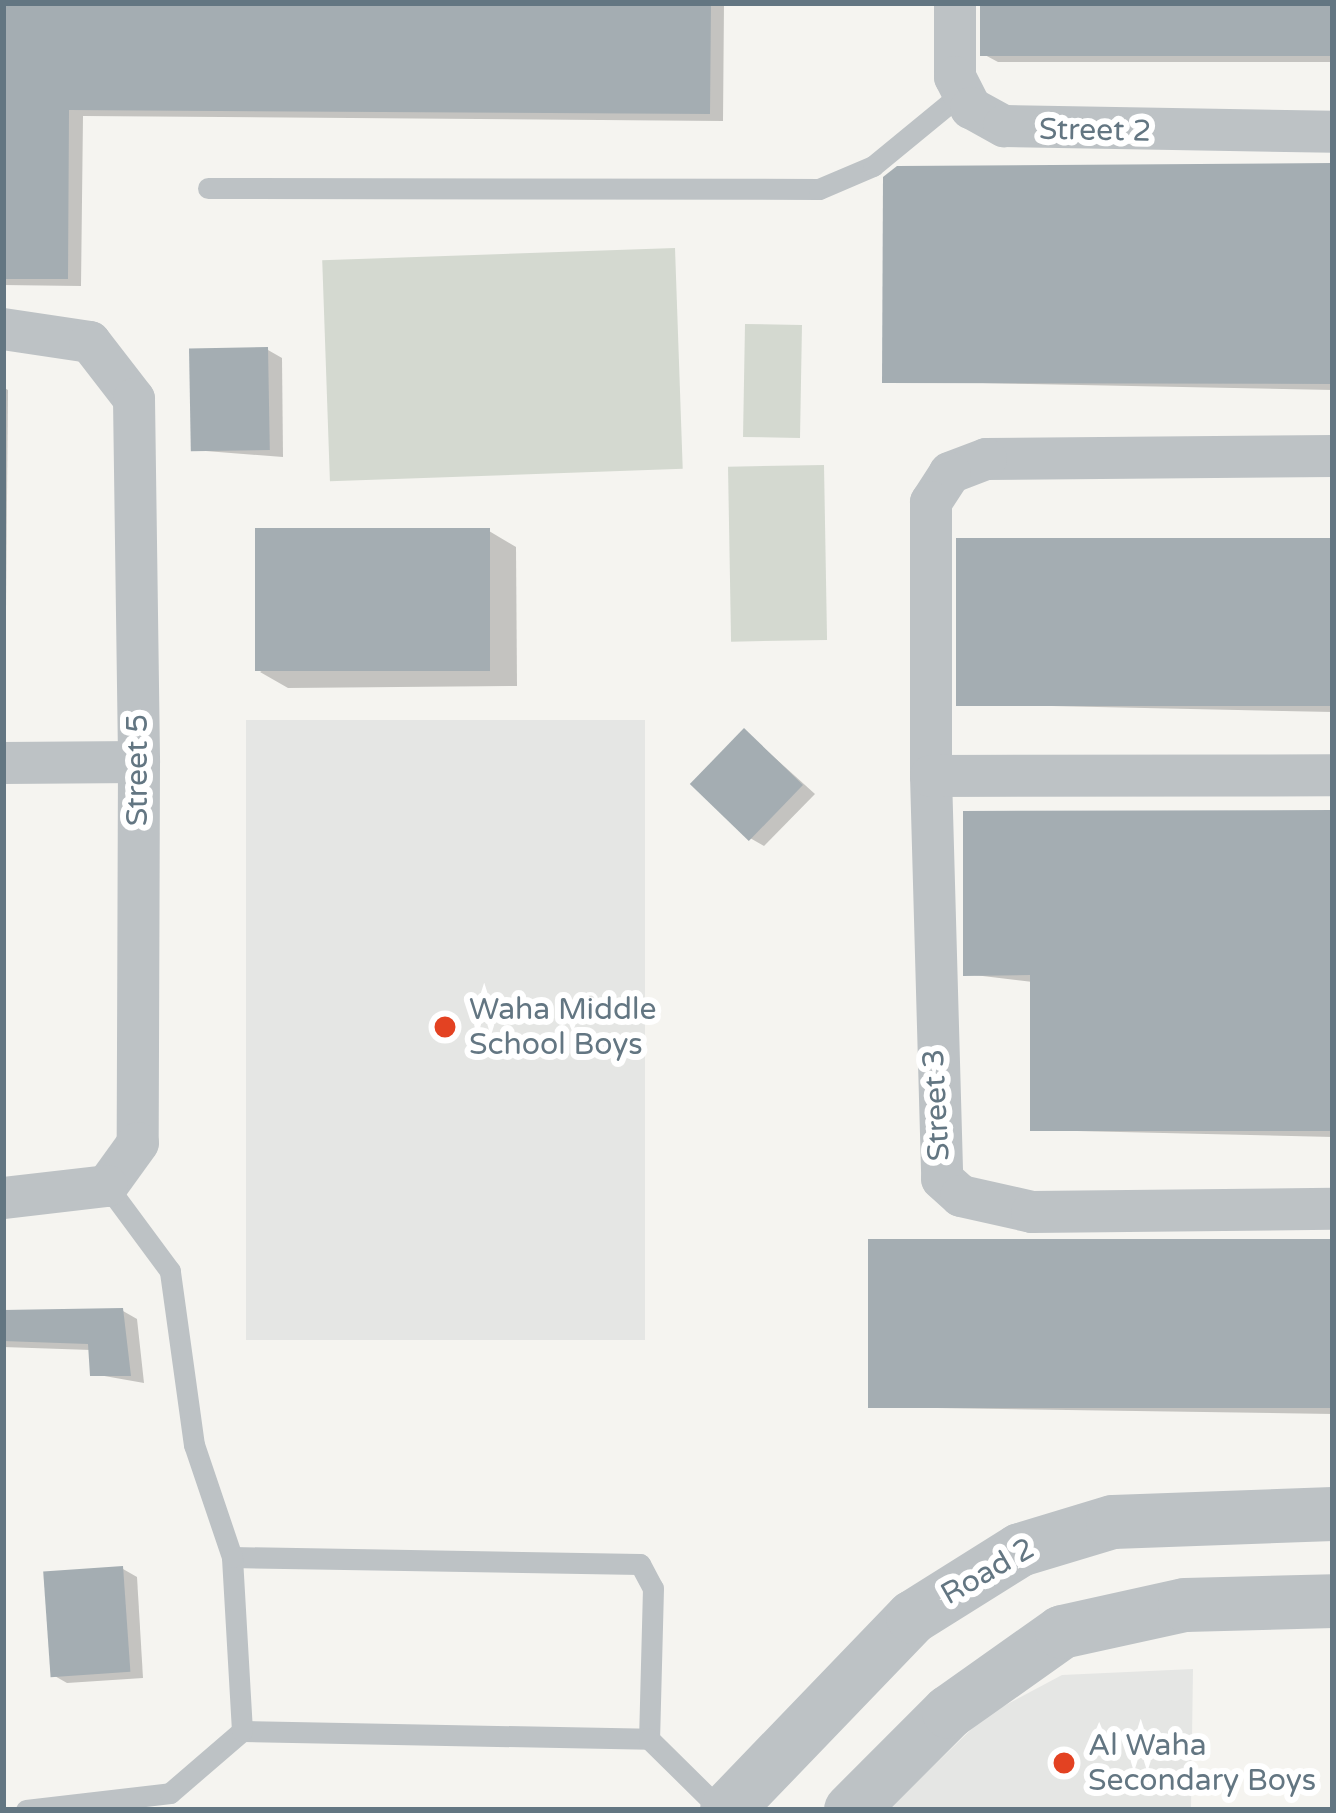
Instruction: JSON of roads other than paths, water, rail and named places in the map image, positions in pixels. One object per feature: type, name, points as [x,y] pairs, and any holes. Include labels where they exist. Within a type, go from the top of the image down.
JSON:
[{"type":"street","points":[[955,3],[962,93]]},
{"type":"street","name":"Street 2","points":[[962,93],[984,119],[1030,132],[1333,132]]},
{"type":"street","name":"Street 5","points":[[3,329],[90,342],[134,399],[138,1143],[107,1186]]},
{"type":"street","name":"Street 3","points":[[1333,456],[986,459],[950,473],[932,502],[931,776],[942,1179],[961,1196],[1032,1212],[1333,1209]]},
{"type":"street","points":[[3,763],[139,762]]},
{"type":"street","points":[[931,776],[1333,775]]},
{"type":"street","points":[[3,1198],[107,1186]]},
{"type":"street","points":[[1276,1601],[1298,1589],[1307,1559],[1299,1530],[1277,1514]]},
{"type":"street","name":"Road 2","points":[[724,1810],[914,1617],[1020,1550],[1113,1522],[1333,1514]]},
{"type":"street","points":[[851,1810],[949,1712],[1062,1633],[1121,1613],[1333,1601]]},
{"type":"lane","points":[[208,188],[820,189],[873,166],[962,93]]},
{"type":"lane","points":[[107,1186],[170,1271],[194,1445],[232,1557],[242,1731]]},
{"type":"lane","points":[[232,1557],[640,1564],[653,1588],[649,1738]]},
{"type":"lane","points":[[26,1810],[170,1801],[242,1731],[649,1738],[724,1810]]},
{"type":"place","name":"Waha Middle School Boys","points":[[445,1027]]},
{"type":"place","name":"Al Waha Secondary Boys","points":[[1064,1763]]}]
